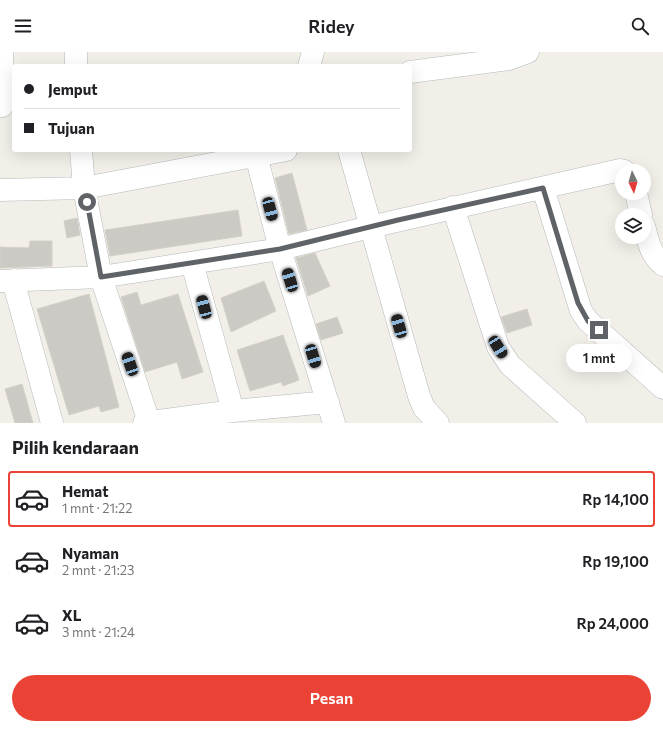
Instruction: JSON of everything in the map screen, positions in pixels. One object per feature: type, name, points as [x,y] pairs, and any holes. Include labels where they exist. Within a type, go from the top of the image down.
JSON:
[{"type":"street","points":[[2,52],[5,106]]},
{"type":"street","points":[[76,52],[76,64]]},
{"type":"street","points":[[310,64],[313,52]]},
{"type":"street","points":[[412,72],[509,59],[528,52]]},
{"type":"street","points":[[81,152],[84,188],[101,277],[147,422],[233,411],[328,402]]},
{"type":"street","points":[[0,190],[84,188],[274,152]]},
{"type":"street","points":[[350,152],[419,396],[424,408],[438,423]]},
{"type":"street","points":[[256,155],[280,249],[334,423]]},
{"type":"street","points":[[52,423],[7,280],[101,277],[280,249],[453,207],[615,171]]},
{"type":"street","points":[[543,188],[581,311],[588,321],[663,388]]},
{"type":"street","points":[[453,207],[498,347],[510,365],[575,423]]},
{"type":"street","points":[[649,244],[656,259],[663,266]]},
{"type":"street","points":[[192,263],[233,411]]},
{"type":"building","points":[[292,173],[307,230],[289,234],[275,178]]},
{"type":"building","points":[[238,210],[242,236],[110,256],[105,230]]},
{"type":"building","points":[[77,218],[80,235],[67,238],[64,221]]},
{"type":"building","points":[[30,241],[52,241],[52,266],[0,268],[0,247],[29,248]]},
{"type":"building","points":[[315,253],[330,286],[308,296],[296,258]]},
{"type":"building","points":[[264,281],[276,311],[231,332],[221,298]]},
{"type":"building","points":[[137,292],[141,305],[178,294],[203,372],[182,379],[177,362],[145,372],[121,297]]},
{"type":"building","points":[[89,294],[119,407],[101,412],[99,406],[69,415],[37,309]]},
{"type":"building","points":[[527,309],[532,325],[507,333],[501,317]]},
{"type":"building","points":[[337,317],[343,333],[321,340],[316,324]]},
{"type":"building","points":[[283,335],[299,380],[283,386],[281,382],[250,391],[237,350]]},
{"type":"building","points":[[22,384],[33,423],[15,423],[5,389]]},
{"type":"route","points":[[87,202],[101,277],[280,249],[453,207],[543,188],[581,311],[588,321],[599,330]]}]
